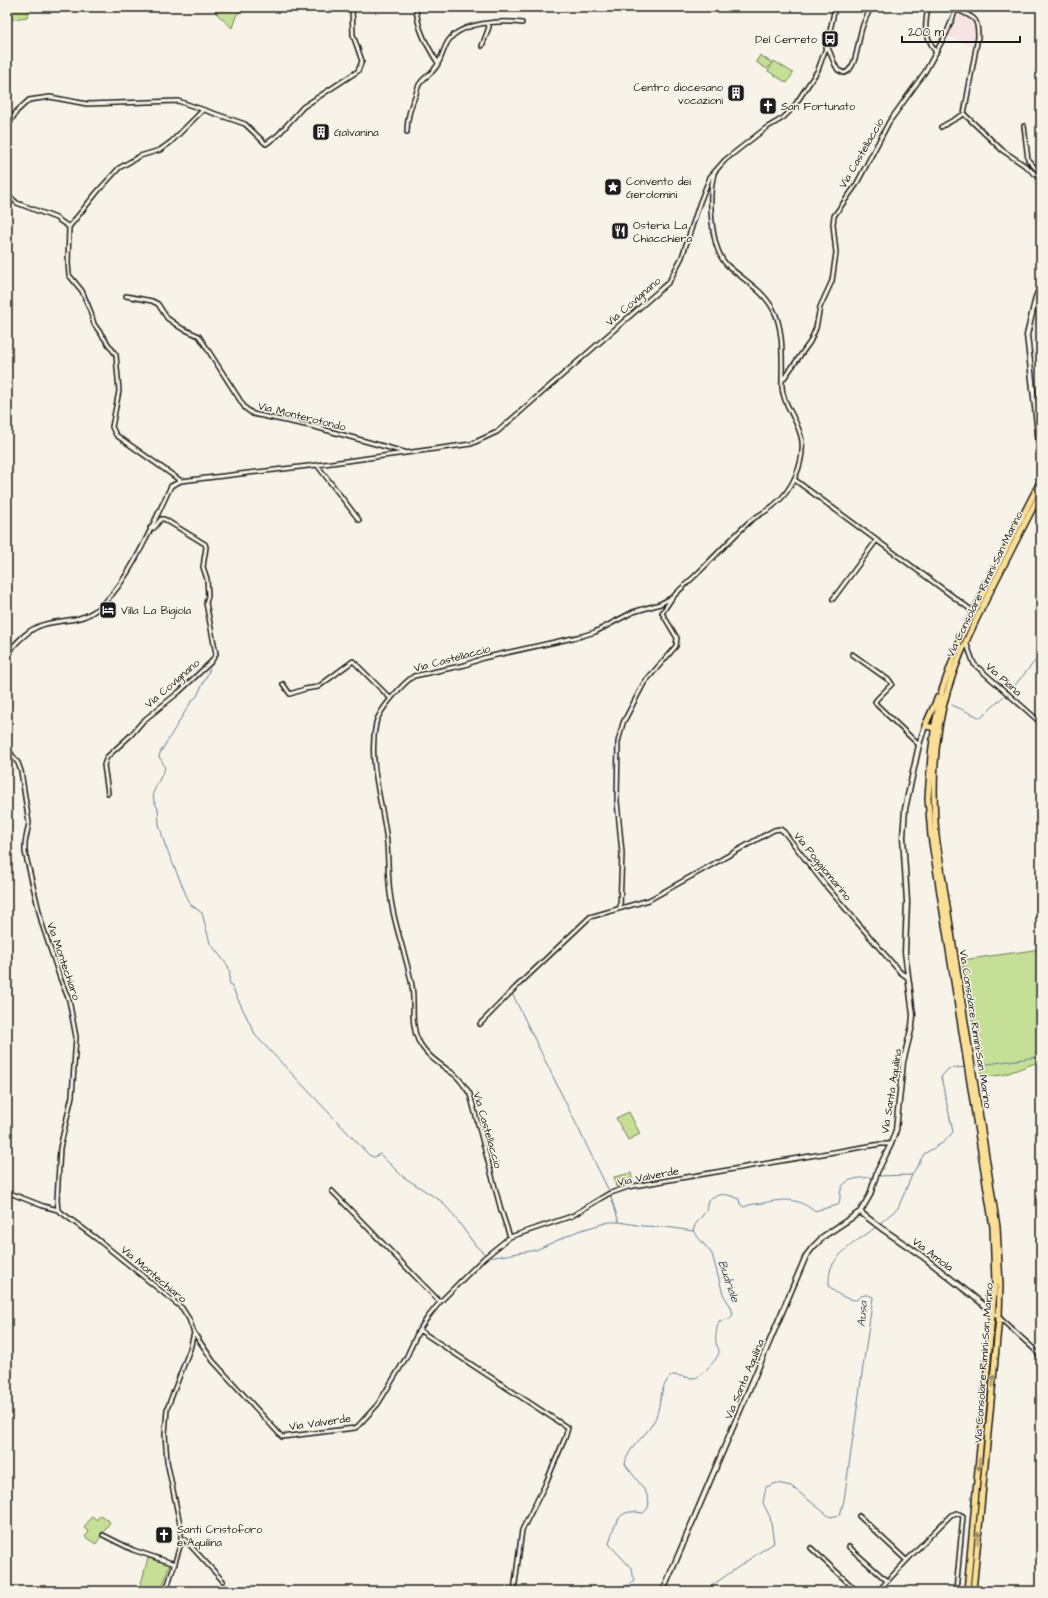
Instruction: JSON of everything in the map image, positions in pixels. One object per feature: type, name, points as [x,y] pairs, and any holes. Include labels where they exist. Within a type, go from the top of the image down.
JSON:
[{"type":"main road","name":"Via Consolare Rimini-San Marino","points":[[973,1591],[999,1317],[1000,1285],[997,1227],[931,836],[928,798],[929,727],[961,637],[1041,480]]},
{"type":"main road","name":"Via Consolare Rimini-San Marino","points":[[968,1059],[936,836],[933,797],[935,756],[939,726],[949,685],[966,640],[1041,492]]},
{"type":"main road","points":[[929,727],[933,707],[942,690]]},
{"type":"main road","name":"Via Consolare Rimini-San Marino","points":[[967,1591],[995,1282],[993,1227],[971,1077]]},
{"type":"street","points":[[7,127],[17,112],[29,100],[50,97],[88,104],[178,100],[246,124],[266,144],[278,135],[303,107],[358,72],[362,62],[353,35],[352,7]]},
{"type":"street","points":[[416,7],[418,25],[438,63]]},
{"type":"street","name":"Via Covignano","points":[[181,481],[318,465],[471,444],[497,432],[588,351],[669,282],[676,270],[710,177],[725,160],[766,128],[783,118],[793,108],[818,70],[827,45],[835,7]]},
{"type":"street","points":[[827,45],[838,70],[844,73],[851,69],[855,60],[862,28],[871,7]]},
{"type":"street","points":[[928,7],[924,26],[930,43],[936,53]]},
{"type":"street","points":[[957,8],[973,17],[978,25],[978,37],[964,114]]},
{"type":"street","name":"Via Castellaccio","points":[[782,381],[810,342],[816,328],[820,307],[832,281],[836,252],[833,224],[834,216],[856,185],[889,122],[903,101],[912,92],[936,53],[957,8]]},
{"type":"street","points":[[407,132],[407,119],[410,106],[420,83],[436,67],[450,39],[457,32],[464,29],[507,21],[522,23]]},
{"type":"street","points":[[482,46],[489,27],[488,24]]},
{"type":"street","points":[[7,653],[21,638],[37,627],[75,619],[92,613],[104,603],[119,586],[133,564],[171,486],[181,481],[116,435],[112,427],[119,391],[116,355],[94,324],[82,291],[69,275],[68,263],[70,227],[94,196],[119,168],[140,156],[160,150],[204,110]]},
{"type":"street","points":[[941,127],[964,114]]},
{"type":"street","points":[[964,114],[1002,150],[1024,165],[1041,180]]},
{"type":"street","points":[[1024,126],[1028,160],[1041,174]]},
{"type":"street","name":"Via Castellaccio","points":[[510,1237],[501,1210],[470,1094],[464,1084],[438,1064],[426,1052],[418,1039],[414,1026],[412,986],[391,900],[386,835],[374,762],[376,722],[381,712],[391,699],[408,680],[414,676],[465,664],[483,658],[582,636],[595,632],[633,612],[660,604],[673,597],[750,521],[776,504],[788,491],[795,480],[802,441],[788,405],[783,398],[782,349],[778,321],[774,310],[765,296],[727,265],[721,257],[714,240],[711,192],[714,173]]},
{"type":"street","points":[[7,194],[17,203],[56,218],[70,227]]},
{"type":"street","points":[[1041,286],[1036,297],[1027,335],[1041,461]]},
{"type":"street","name":"Via Monterotondo","points":[[126,296],[152,301],[158,304],[167,318],[181,328],[199,336],[245,408],[253,414],[315,427],[406,452]]},
{"type":"street","points":[[1038,435],[1041,442]]},
{"type":"street","points":[[318,465],[359,520]]},
{"type":"street","name":"Via Consolare Rimini-San Marino","points":[[795,480],[974,612]]},
{"type":"street","name":"Via Covignano","points":[[108,794],[104,765],[107,757],[131,735],[143,721],[179,692],[211,662],[216,654],[206,603],[208,596],[207,579],[203,567],[206,547],[205,544],[164,519],[161,519],[154,528],[150,528]]},
{"type":"street","points":[[833,599],[876,541]]},
{"type":"street","points":[[620,907],[622,853],[617,801],[618,742],[623,723],[644,683],[676,646],[676,638],[662,613],[673,597]]},
{"type":"street","name":"Via Piana","points":[[966,640],[969,653],[974,664],[1041,723]]},
{"type":"street","points":[[852,654],[890,681],[892,684],[877,698],[875,702],[919,745]]},
{"type":"street","points":[[283,684],[290,694],[318,686],[353,661],[391,699]]},
{"type":"street","name":"Via Santa Aquilina","points":[[664,1591],[806,1256],[824,1236],[860,1212],[870,1195],[877,1172],[891,1144],[896,1130],[903,1062],[912,1026],[913,1015],[905,952],[907,902],[903,838],[905,809],[919,745],[929,727]]},
{"type":"street","name":"Via Montechiaro","points":[[7,748],[18,763],[21,771],[29,823],[25,843],[25,852],[42,924],[69,1000],[76,1037],[72,1096],[60,1148],[57,1200],[58,1210]]},
{"type":"street","name":"Via Poggiomarino","points":[[480,1024],[514,988],[590,917],[620,907],[634,905],[649,900],[774,830],[780,829],[784,832],[826,886],[900,972],[907,976]]},
{"type":"street","name":"Via Valverde","points":[[194,1333],[212,1361],[270,1426],[282,1437],[355,1428],[378,1404],[406,1358],[419,1330],[440,1302],[484,1258],[510,1237],[572,1216],[608,1194],[628,1187],[881,1144],[891,1144]]},
{"type":"street","points":[[332,1191],[440,1302]]},
{"type":"street","name":"Via Montechiaro","points":[[7,1192],[43,1206],[58,1210],[103,1244],[182,1308],[189,1319],[194,1333]]},
{"type":"street","name":"Via Amola","points":[[860,1212],[922,1256],[993,1312]]},
{"type":"street","points":[[993,1312],[1034,1349],[1041,1358]]},
{"type":"street","points":[[419,1330],[510,1391],[567,1426],[568,1429],[553,1466],[522,1530],[514,1591]]},
{"type":"street","points":[[166,1591],[181,1540],[181,1529],[167,1461],[165,1434],[167,1409],[190,1349],[194,1333]]},
{"type":"street","points":[[878,1591],[906,1560],[951,1515],[957,1513],[963,1516],[963,1524],[956,1591]]},
{"type":"street","points":[[859,1516],[906,1560]]},
{"type":"street","points":[[103,1535],[133,1550],[175,1564]]},
{"type":"street","points":[[181,1540],[187,1542],[223,1581]]},
{"type":"street","points":[[849,1547],[887,1581]]},
{"type":"street","points":[[812,1548],[857,1591]]},
{"type":"shaded area","points":[[958,11],[971,17],[975,21],[976,27],[973,47],[947,35]]},
{"type":"green space","points":[[7,7],[29,7],[27,17],[7,20]]},
{"type":"green space","points":[[214,7],[244,7],[236,16],[232,28],[216,13]]},
{"type":"green space","points":[[760,55],[772,63],[767,69],[756,62]]},
{"type":"green space","points":[[774,61],[793,73],[787,83],[768,71]]},
{"type":"green space","points":[[1041,949],[1041,1061],[1003,1075],[982,1077],[962,960]]},
{"type":"green space","points":[[629,1112],[640,1134],[628,1140],[616,1118]]},
{"type":"green space","points":[[631,1173],[633,1183],[616,1187],[614,1177]]},
{"type":"green space","points":[[100,1515],[110,1522],[96,1544],[85,1537],[89,1532],[84,1528],[92,1516],[97,1520]]},
{"type":"green space","points":[[148,1558],[170,1564],[161,1591],[139,1591]]},
{"type":"waterway","points":[[1010,691],[1041,654]]},
{"type":"waterway","points":[[210,669],[197,696],[191,702],[160,753],[159,757],[165,768],[153,793],[154,801],[158,809],[159,824],[165,845],[190,904],[202,913],[210,943],[228,966],[230,973],[229,981],[256,1036],[369,1155],[374,1157],[380,1154],[402,1176],[441,1201],[476,1246],[489,1258],[536,1250],[578,1231],[609,1222],[693,1231]]},
{"type":"waterway","points":[[952,705],[981,718],[1006,694]]},
{"type":"waterway","points":[[512,993],[609,1191]]},
{"type":"waterway","name":"Ausa","points":[[974,1066],[1037,1057],[1041,1055]]},
{"type":"waterway","name":"Ausa","points":[[878,1225],[898,1208],[912,1175],[924,1154],[944,1142],[953,1132],[941,1077],[948,1069],[965,1067]]},
{"type":"waterway","name":"Budriale","points":[[877,1176],[912,1175]]},
{"type":"waterway","name":"Budriale","points":[[615,1591],[629,1585],[634,1581],[632,1569],[609,1544],[613,1529],[621,1516],[625,1513],[632,1512],[643,1513],[648,1508],[649,1502],[643,1488],[625,1464],[626,1458],[653,1423],[658,1411],[664,1385],[672,1375],[688,1378],[697,1377],[716,1359],[719,1352],[716,1343],[716,1332],[719,1321],[730,1319],[733,1314],[731,1307],[723,1294],[712,1254],[693,1231],[695,1225],[706,1211],[708,1200],[715,1196],[727,1195],[739,1199],[740,1204],[744,1207],[790,1200],[802,1203],[814,1211],[838,1205],[841,1190],[850,1180],[874,1177]]},
{"type":"waterway","points":[[610,1194],[619,1222]]},
{"type":"waterway","name":"Ausa","points":[[704,1591],[774,1543],[770,1517],[763,1503],[766,1487],[777,1483],[791,1486],[830,1517],[840,1515],[844,1500],[873,1297],[864,1295],[856,1300],[841,1296],[829,1286],[830,1275],[833,1264],[842,1253],[876,1227]]},
{"type":"place","name":"Del Cerreto","points":[[830,39]]},
{"type":"place","name":"Centro diocesano vocazioni","points":[[736,93]]},
{"type":"place","name":"San Fortunato","points":[[768,106]]},
{"type":"place","name":"Galvanina","points":[[321,132]]},
{"type":"place","name":"Convento dei Gerolomini","points":[[613,187]]},
{"type":"place","name":"Osteria La Chiacchiera","points":[[620,231]]},
{"type":"place","name":"Villa La Bigiola","points":[[108,610]]},
{"type":"place","name":"Santi Cristoforo e Aquilina","points":[[164,1535]]}]
